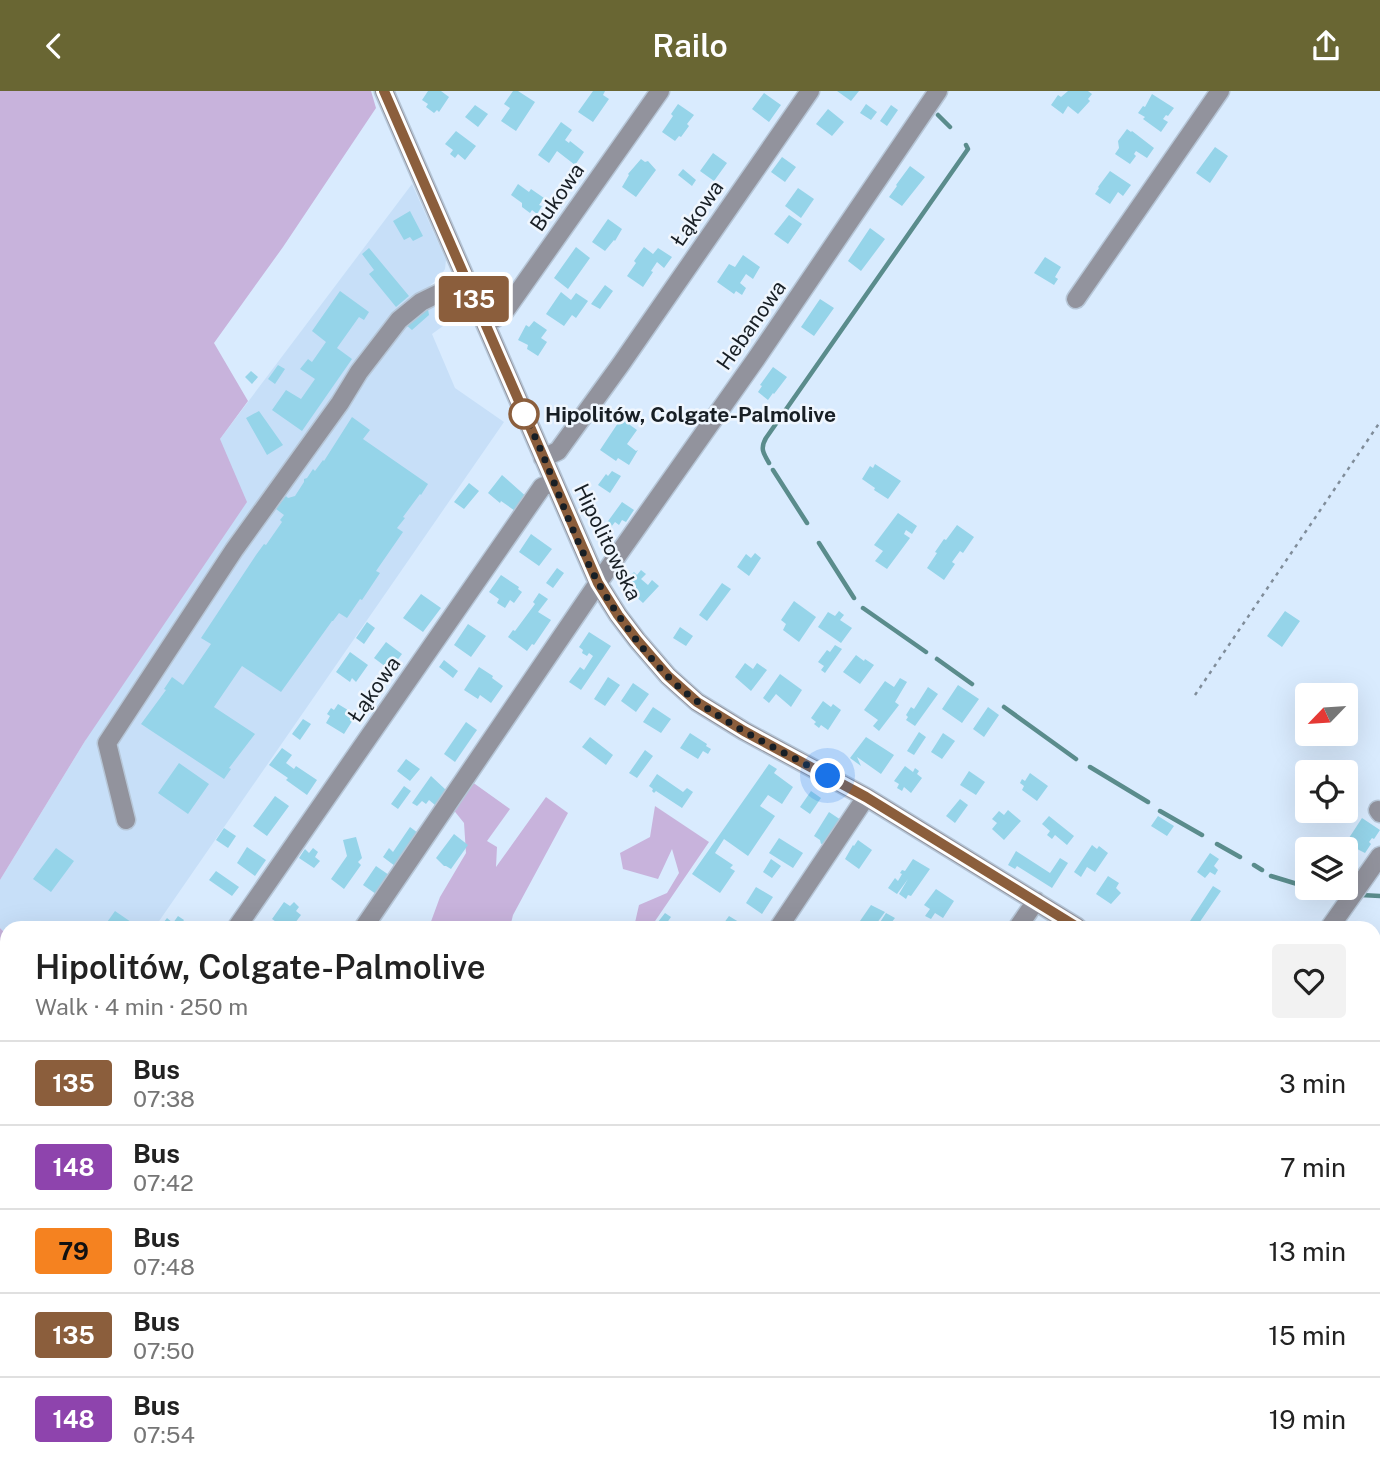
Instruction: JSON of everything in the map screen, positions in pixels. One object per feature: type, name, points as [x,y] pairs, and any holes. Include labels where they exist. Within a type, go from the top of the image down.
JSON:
[{"type":"street","name":"Hipolitowska","points":[[384,91],[598,583],[637,640],[668,676],[697,702],[744,731],[866,797],[1068,921]]},
{"type":"street","name":"Bukowa","points":[[485,323],[505,311],[660,91]]},
{"type":"street","name":"Łąkowa","points":[[543,458],[558,451],[810,91]]},
{"type":"street","name":"Hebanowa","points":[[367,921],[938,91]]},
{"type":"street","points":[[1076,299],[1220,91]]},
{"type":"street","points":[[126,820],[107,743],[234,549],[340,403],[359,372],[400,320],[421,302],[466,280]]},
{"type":"street","name":"Łąkowa","points":[[241,921],[542,487],[554,482]]},
{"type":"street","points":[[783,921],[866,797]]},
{"type":"street","points":[[1334,921],[1380,856]]},
{"type":"street","points":[[1022,921],[1036,901]]},
{"type":"path","points":[[1195,695],[1380,422]]},
{"type":"shaded area","points":[[0,91],[371,91],[376,108],[283,247],[214,343],[248,401],[220,439],[247,502],[85,741],[0,880]]},
{"type":"shaded area","points":[[412,184],[446,260],[440,277],[425,290],[450,321],[432,334],[455,388],[504,422],[159,921],[0,921],[0,880],[85,741],[220,439]]},
{"type":"shaded area","points":[[468,779],[510,809],[487,841],[497,847],[496,867],[546,797],[568,813],[512,921],[431,921],[440,897],[466,853],[464,823],[452,808]]},
{"type":"shaded area","points":[[655,806],[709,842],[655,921],[635,921],[639,905],[667,893],[679,873],[672,849],[658,879],[623,869],[620,853],[650,837]]},
{"type":"building","points":[[428,91],[441,91],[449,97],[439,112],[437,110],[434,113],[422,100]]},
{"type":"building","points":[[513,91],[518,91],[535,102],[516,131],[501,121],[510,108],[504,104]]},
{"type":"building","points":[[593,91],[605,91],[603,95],[609,99],[593,122],[578,112]]},
{"type":"building","points":[[837,91],[859,91],[851,101]]},
{"type":"building","points":[[1068,91],[1088,91],[1092,94],[1088,99],[1090,101],[1078,114],[1068,106],[1063,114],[1051,105],[1058,95],[1061,97]]},
{"type":"building","points":[[764,93],[781,105],[769,122],[752,109]]},
{"type":"building","points":[[1152,94],[1174,108],[1163,119],[1168,122],[1161,132],[1138,113]]},
{"type":"building","points":[[678,104],[694,115],[681,137],[675,141],[662,132]]},
{"type":"building","points":[[866,104],[877,112],[871,120],[860,113]]},
{"type":"building","points":[[475,105],[488,114],[478,127],[465,117]]},
{"type":"building","points":[[891,105],[898,110],[887,126],[880,121]]},
{"type":"building","points":[[828,109],[844,122],[832,136],[816,124]]},
{"type":"building","points":[[561,122],[572,130],[565,140],[584,152],[575,165],[557,151],[549,163],[538,155]]},
{"type":"building","points":[[1127,129],[1154,148],[1147,158],[1136,151],[1130,164],[1115,154],[1119,148],[1118,141]]},
{"type":"building","points":[[456,131],[476,146],[465,160],[458,154],[455,158],[450,154],[453,150],[445,144]]},
{"type":"building","points":[[1215,147],[1228,156],[1210,183],[1196,173]]},
{"type":"building","points":[[713,153],[727,163],[714,181],[700,171]]},
{"type":"building","points":[[782,157],[796,167],[785,182],[771,172]]},
{"type":"building","points":[[641,159],[648,161],[656,170],[636,197],[622,187],[628,174]]},
{"type":"building","points":[[910,166],[925,177],[902,206],[889,197]]},
{"type":"building","points":[[683,169],[696,180],[692,186],[678,175]]},
{"type":"building","points":[[1110,171],[1131,185],[1123,196],[1118,192],[1110,204],[1095,194]]},
{"type":"building","points":[[518,184],[544,198],[537,214],[532,210],[530,213],[511,195]]},
{"type":"building","points":[[798,188],[814,199],[801,218],[785,206]]},
{"type":"building","points":[[410,211],[423,236],[413,241],[410,237],[404,240],[393,221]]},
{"type":"building","points":[[789,215],[802,224],[788,244],[774,234]]},
{"type":"building","points":[[608,219],[622,229],[605,251],[592,242]]},
{"type":"building","points":[[870,228],[885,239],[861,271],[848,261]]},
{"type":"building","points":[[576,247],[590,258],[568,289],[554,278]]},
{"type":"building","points":[[644,247],[653,254],[658,248],[672,257],[664,268],[657,262],[643,287],[627,276]]},
{"type":"building","points":[[369,248],[409,296],[396,307],[369,274],[374,270],[362,254]]},
{"type":"building","points":[[743,255],[760,267],[753,279],[746,274],[740,283],[746,288],[742,295],[736,291],[734,294],[717,282],[729,264],[735,267]]},
{"type":"building","points":[[1045,257],[1061,267],[1054,285],[1034,273]]},
{"type":"building","points":[[605,285],[613,291],[600,309],[591,304]]},
{"type":"building","points":[[340,291],[369,312],[364,320],[359,317],[337,348],[352,359],[302,431],[272,410],[286,390],[301,399],[315,379],[300,369],[308,359],[312,362],[326,342],[312,331]]},
{"type":"building","points":[[561,292],[571,300],[576,293],[588,301],[576,318],[572,315],[564,326],[546,314]]},
{"type":"building","points":[[820,299],[834,308],[814,336],[801,327]]},
{"type":"building","points":[[428,309],[429,315],[412,330],[406,325]]},
{"type":"building","points":[[534,321],[547,330],[541,338],[547,342],[538,356],[527,349],[528,345],[518,340],[526,325],[529,327]]},
{"type":"building","points":[[278,365],[285,369],[275,384],[268,379]]},
{"type":"building","points":[[773,367],[787,377],[768,400],[758,392]]},
{"type":"building","points":[[251,371],[258,377],[252,384],[245,377]]},
{"type":"building","points":[[259,411],[283,445],[267,455],[246,418]]},
{"type":"building","points":[[352,417],[370,430],[363,439],[428,484],[403,517],[405,518],[397,528],[403,532],[376,571],[380,573],[362,600],[360,599],[347,618],[339,613],[281,692],[242,666],[214,707],[255,734],[229,768],[231,769],[224,779],[141,724],[166,690],[164,689],[172,677],[183,685],[211,644],[201,638],[256,555],[282,522],[280,520],[284,515],[276,509],[286,496],[295,496],[304,479],[324,461]]},
{"type":"building","points":[[622,417],[629,420],[630,425],[637,430],[627,444],[638,450],[629,465],[618,458],[616,461],[600,450]]},
{"type":"building","points":[[875,464],[901,481],[888,499],[862,479],[870,466],[873,468]]},
{"type":"building","points":[[612,471],[621,476],[610,493],[598,485],[606,474],[608,476]]},
{"type":"building","points":[[502,475],[529,499],[518,513],[488,493]]},
{"type":"building","points":[[469,483],[479,491],[464,509],[454,502]]},
{"type":"building","points":[[622,502],[634,510],[626,522],[622,520],[619,525],[615,522],[608,531],[603,528]]},
{"type":"building","points":[[898,513],[917,526],[912,534],[906,530],[904,534],[910,538],[887,569],[875,561],[883,551],[874,545]]},
{"type":"building","points":[[957,525],[974,537],[963,553],[960,551],[952,562],[955,564],[944,580],[927,568],[944,539],[946,540]]},
{"type":"building","points":[[531,534],[552,549],[539,566],[519,552]]},
{"type":"building","points":[[755,553],[761,558],[749,576],[737,567],[746,554],[751,558]]},
{"type":"building","points":[[557,568],[564,573],[553,588],[546,583]]},
{"type":"building","points":[[641,570],[646,574],[641,579],[648,585],[652,580],[659,586],[643,603],[622,584],[634,572],[637,575]]},
{"type":"building","points":[[501,575],[522,592],[514,603],[510,600],[505,608],[497,603],[499,599],[489,592]]},
{"type":"building","points":[[722,583],[731,589],[707,621],[699,615]]},
{"type":"building","points":[[539,593],[548,599],[538,612],[551,620],[527,651],[508,637],[535,604],[533,602]]},
{"type":"building","points":[[421,594],[441,608],[423,632],[403,618]]},
{"type":"building","points":[[794,601],[816,617],[799,642],[783,630],[786,624],[781,620]]},
{"type":"building","points":[[839,611],[844,615],[840,620],[852,628],[841,643],[818,627],[828,612],[835,616]]},
{"type":"building","points":[[1285,611],[1300,621],[1282,647],[1267,636]]},
{"type":"building","points":[[367,622],[375,628],[364,644],[356,638]]},
{"type":"building","points":[[468,624],[486,636],[471,657],[454,645]]},
{"type":"building","points":[[680,627],[693,636],[686,646],[673,638]]},
{"type":"building","points":[[589,632],[611,646],[581,690],[569,682],[580,667],[584,670],[593,656],[582,653],[583,650],[579,647]]},
{"type":"building","points":[[386,642],[402,654],[390,670],[374,658]]},
{"type":"building","points":[[835,645],[842,649],[825,673],[821,670],[824,666],[818,662],[827,650],[830,652]]},
{"type":"building","points":[[350,652],[368,665],[356,682],[352,678],[350,682],[336,672]]},
{"type":"building","points":[[856,655],[874,665],[860,684],[843,672]]},
{"type":"building","points":[[444,660],[458,671],[453,678],[439,667]]},
{"type":"building","points":[[745,663],[753,669],[757,663],[767,670],[751,691],[735,677]]},
{"type":"building","points":[[479,667],[503,686],[491,703],[480,695],[478,699],[464,690]]},
{"type":"building","points":[[780,674],[802,690],[791,707],[776,694],[769,703],[763,698]]},
{"type":"building","points":[[608,677],[620,685],[605,706],[594,699]]},
{"type":"building","points":[[900,678],[907,682],[895,702],[899,705],[879,731],[873,726],[878,720],[864,710],[885,681],[894,687]]},
{"type":"building","points":[[633,683],[649,694],[636,712],[621,701]]},
{"type":"building","points":[[958,685],[979,699],[962,723],[942,709]]},
{"type":"building","points":[[928,687],[938,694],[915,726],[906,720],[906,715],[911,707],[914,709]]},
{"type":"building","points":[[823,701],[841,710],[828,730],[821,725],[819,728],[811,718]]},
{"type":"building","points":[[338,704],[356,715],[344,734],[326,723],[330,716],[327,714]]},
{"type":"building","points":[[653,707],[671,719],[661,733],[643,722]]},
{"type":"building","points":[[988,707],[999,715],[984,737],[973,729]]},
{"type":"building","points":[[303,719],[311,724],[300,740],[292,734]]},
{"type":"building","points":[[466,722],[477,730],[455,762],[444,754]]},
{"type":"building","points":[[919,732],[926,737],[914,755],[907,751]]},
{"type":"building","points":[[690,733],[707,744],[711,749],[708,754],[703,751],[698,759],[680,748]]},
{"type":"building","points":[[943,733],[955,741],[942,759],[931,752]]},
{"type":"building","points":[[590,737],[613,755],[606,765],[582,747]]},
{"type":"building","points":[[866,737],[894,755],[881,774],[857,757],[861,766],[850,758]]},
{"type":"building","points":[[282,748],[292,755],[286,763],[294,769],[296,766],[317,780],[307,795],[269,765]]},
{"type":"building","points":[[645,750],[653,756],[637,778],[629,773]]},
{"type":"building","points":[[406,759],[420,769],[410,781],[397,771]]},
{"type":"building","points":[[179,763],[209,784],[188,814],[158,793]]},
{"type":"building","points":[[769,764],[777,769],[774,773],[793,787],[782,804],[768,795],[760,806],[775,816],[748,856],[724,839],[715,853],[733,865],[730,868],[735,871],[720,893],[692,874]]},
{"type":"building","points":[[905,766],[913,772],[915,768],[922,778],[911,793],[904,787],[902,791],[897,788],[899,784],[894,781]]},
{"type":"building","points":[[969,771],[985,782],[976,795],[960,785]]},
{"type":"building","points":[[1030,773],[1048,786],[1037,801],[1022,790],[1024,786],[1020,783],[1022,779],[1025,781]]},
{"type":"building","points":[[657,774],[683,792],[687,788],[693,792],[682,808],[652,791],[649,786]]},
{"type":"building","points":[[431,776],[446,790],[435,805],[429,800],[426,804],[422,801],[417,806],[412,803]]},
{"type":"building","points":[[404,786],[411,791],[398,809],[391,804]]},
{"type":"building","points":[[811,791],[821,798],[810,814],[800,807]]},
{"type":"building","points":[[275,796],[289,806],[267,836],[253,826]]},
{"type":"building","points":[[960,799],[968,805],[955,823],[946,816]]},
{"type":"building","points":[[1008,810],[1021,821],[1004,840],[992,829],[997,823],[992,819],[999,811],[1004,815]]},
{"type":"building","points":[[829,812],[844,822],[829,846],[821,844],[814,836]]},
{"type":"building","points":[[1049,816],[1074,836],[1067,845],[1055,835],[1052,839],[1047,835],[1050,831],[1042,824]]},
{"type":"building","points":[[1158,816],[1174,826],[1167,836],[1151,826]]},
{"type":"building","points":[[1362,818],[1380,830],[1369,842],[1371,844],[1365,853],[1358,849],[1358,837],[1350,837]]},
{"type":"building","points":[[410,827],[418,833],[395,866],[383,857],[389,848],[393,852]]},
{"type":"building","points":[[224,828],[236,836],[228,848],[216,840]]},
{"type":"building","points":[[454,834],[468,845],[451,869],[436,858]]},
{"type":"building","points":[[356,837],[362,858],[358,862],[361,865],[344,889],[331,879],[347,856],[343,840]]},
{"type":"building","points":[[779,838],[803,853],[793,868],[769,853]]},
{"type":"building","points":[[858,840],[872,850],[859,869],[845,859]]},
{"type":"building","points":[[1092,845],[1097,849],[1099,846],[1108,853],[1095,872],[1087,867],[1081,877],[1074,872]]},
{"type":"building","points":[[247,847],[266,860],[255,876],[237,863]]},
{"type":"building","points":[[56,848],[74,861],[51,892],[33,879]]},
{"type":"building","points":[[313,848],[318,852],[315,857],[320,861],[314,868],[299,858],[305,849],[309,853]]},
{"type":"building","points":[[1016,851],[1050,873],[1060,858],[1068,863],[1052,888],[1017,866],[1015,869],[1008,865]]},
{"type":"building","points":[[1210,853],[1219,859],[1214,866],[1218,870],[1215,875],[1210,872],[1205,878],[1197,872]]},
{"type":"building","points":[[771,859],[781,866],[772,878],[763,872]]},
{"type":"building","points":[[913,859],[930,869],[906,899],[899,894],[908,879],[897,894],[888,888],[895,878],[898,881],[902,870],[905,871]]},
{"type":"building","points":[[376,866],[389,875],[376,894],[363,885]]},
{"type":"building","points":[[216,871],[239,887],[232,896],[209,880]]},
{"type":"building","points":[[1108,876],[1119,883],[1116,888],[1121,893],[1111,904],[1096,894]]},
{"type":"building","points":[[1213,886],[1221,891],[1200,921],[1190,921]]},
{"type":"building","points":[[756,887],[773,897],[762,914],[746,903]]},
{"type":"building","points":[[936,889],[954,901],[943,918],[935,913],[931,919],[925,916],[930,909],[924,905]]},
{"type":"building","points":[[284,902],[290,906],[294,902],[299,907],[296,911],[301,915],[296,921],[272,919]]},
{"type":"building","points":[[871,905],[885,912],[878,921],[860,921]]},
{"type":"building","points":[[115,911],[130,921],[108,921]]},
{"type":"building","points":[[665,913],[671,917],[668,921],[659,921]]},
{"type":"building","points":[[886,913],[895,918],[893,921],[881,921]]},
{"type":"waterway","points":[[938,115],[950,127]]},
{"type":"waterway","points":[[769,463],[763,451],[766,438],[968,149],[966,145]]},
{"type":"waterway","points":[[773,470],[807,523]]},
{"type":"waterway","points":[[819,543],[854,598]]},
{"type":"waterway","points":[[863,608],[926,652]]},
{"type":"waterway","points":[[937,659],[972,684]]},
{"type":"waterway","points":[[1004,707],[1076,759]]},
{"type":"waterway","points":[[1090,767],[1148,802]]},
{"type":"waterway","points":[[1160,811],[1202,835]]},
{"type":"waterway","points":[[1217,844],[1240,857]]},
{"type":"waterway","points":[[1254,865],[1262,870]]},
{"type":"waterway","points":[[1271,876],[1295,883]]},
{"type":"waterway","points":[[1361,895],[1380,896]]},
{"type":"bus line","name":"135","points":[[384,91],[598,583],[637,640],[668,676],[697,702],[744,731],[866,797],[1068,921]]},
{"type":"place","name":"Hipolitów, Colgate-Palmolive","points":[[524,414]]},
{"type":"route","points":[[524,414],[598,583],[637,640],[668,676],[697,702],[744,731],[828,776]]}]
